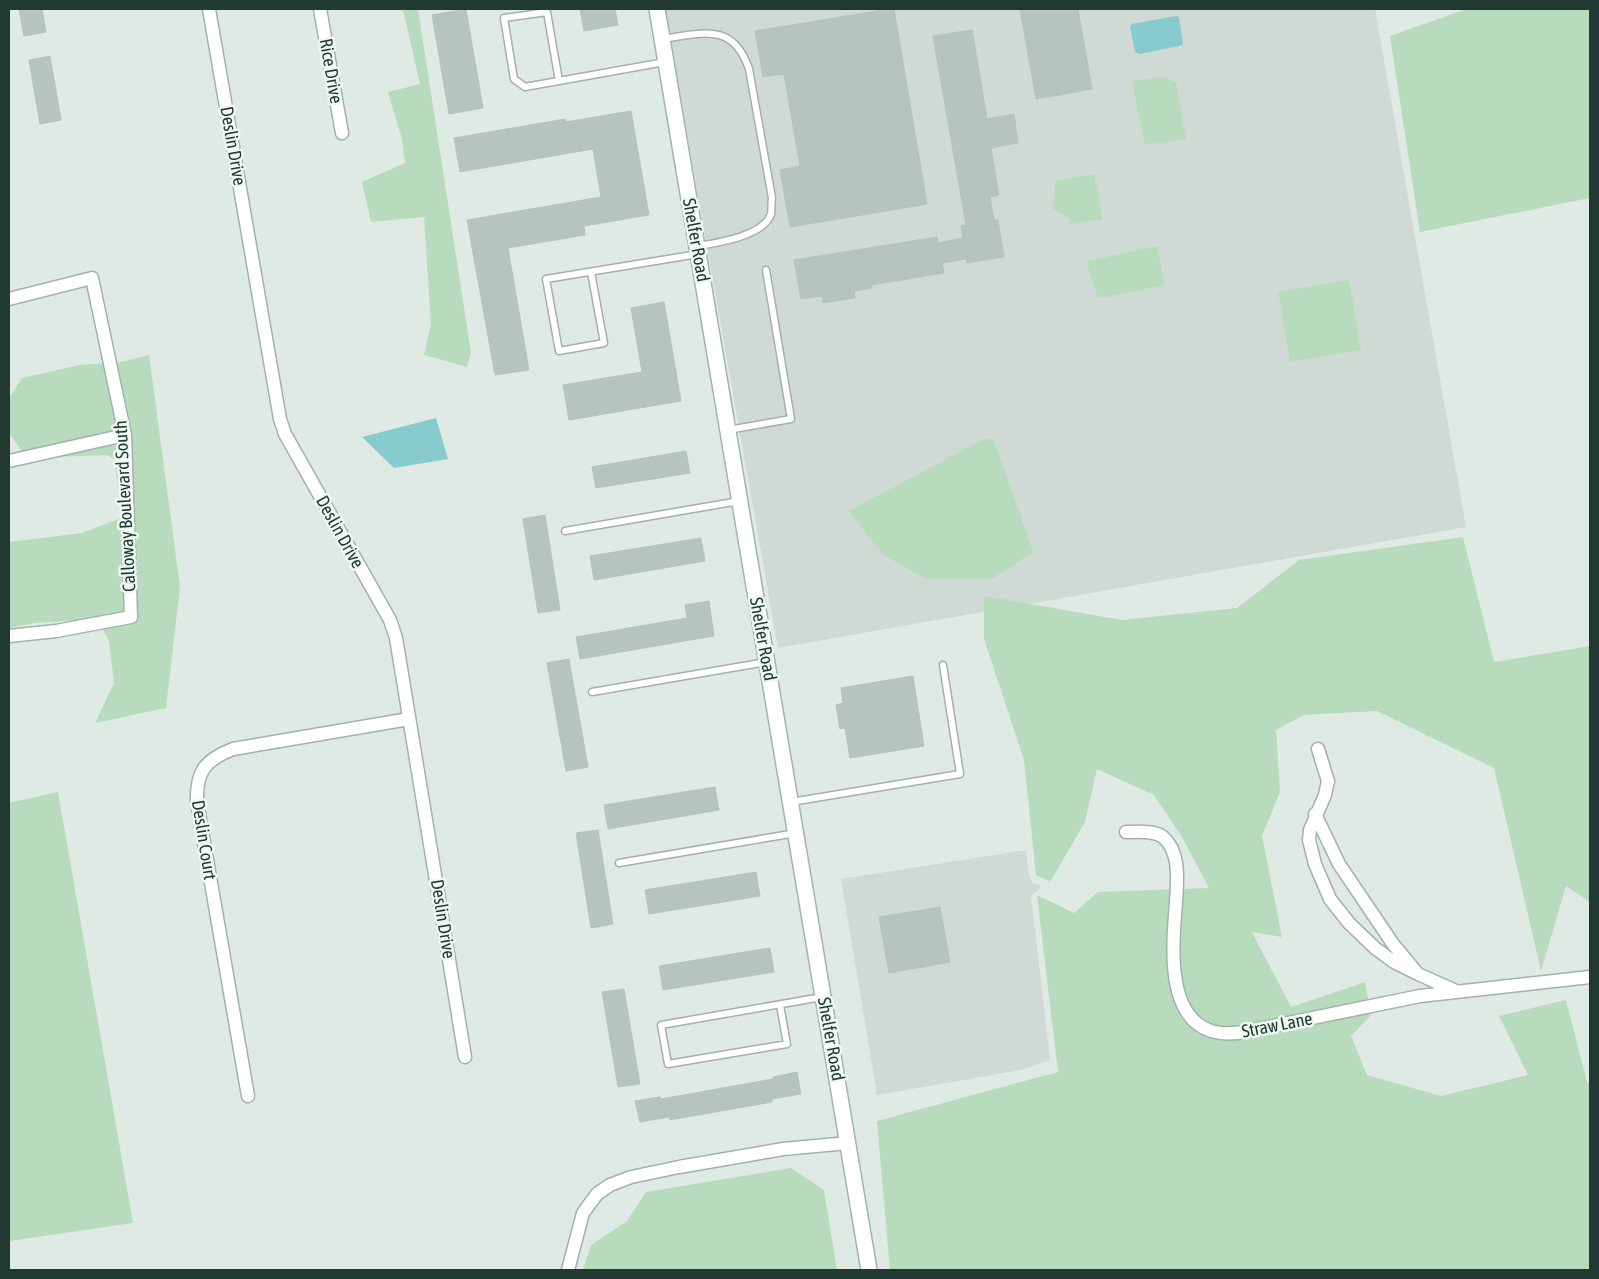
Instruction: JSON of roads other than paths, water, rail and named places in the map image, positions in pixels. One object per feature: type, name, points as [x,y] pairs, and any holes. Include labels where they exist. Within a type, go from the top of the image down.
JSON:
[{"type":"street","name":"Deslin Drive","points":[[208,9],[280,419],[285,434],[390,620],[396,638],[466,1057]]},
{"type":"street","name":"Rice Drive","points":[[320,9],[342,134]]},
{"type":"street","name":"Shelfer Road","points":[[656,9],[869,1270]]},
{"type":"street","name":"Calloway Boulevard South","points":[[9,299],[92,278],[125,435],[131,617],[56,631],[9,636]]},
{"type":"street","points":[[9,461],[125,435]]},
{"type":"street","name":"Deslin Court","points":[[248,1096],[197,802],[197,787],[201,773],[208,762],[220,754],[233,749],[409,719]]},
{"type":"street","points":[[1318,749],[1328,782],[1325,795],[1310,830],[1309,840],[1315,864],[1330,899],[1349,923],[1375,948],[1394,962],[1456,991]]},
{"type":"street","points":[[1316,814],[1338,864],[1393,944],[1418,974]]},
{"type":"street","name":"Straw Lane","points":[[1126,832],[1156,834],[1163,837],[1176,859],[1174,940],[1178,995],[1183,1008],[1192,1020],[1203,1028],[1229,1034],[1420,996],[1590,977]]},
{"type":"street","points":[[568,1270],[583,1213],[597,1194],[610,1185],[631,1177],[679,1167],[783,1149],[848,1143]]},
{"type":"lane","points":[[559,80],[547,12],[504,18],[514,79],[524,86],[666,62]]},
{"type":"lane","points":[[591,272],[604,343],[559,351],[546,279],[591,272],[697,250],[750,233],[762,226],[770,215],[772,198],[745,55],[736,43],[722,35],[700,34],[662,39]]},
{"type":"lane","points":[[728,430],[792,418],[766,270]]},
{"type":"lane","points":[[565,531],[740,501]]},
{"type":"lane","points":[[592,692],[767,662]]},
{"type":"lane","points":[[790,802],[960,774],[943,665]]},
{"type":"lane","points":[[620,863],[796,833]]},
{"type":"lane","points":[[780,1005],[787,1044],[668,1064],[661,1026],[824,997]]},
{"type":"water","points":[[1175,16],[1179,17],[1183,45],[1140,54],[1135,52],[1130,27],[1132,24]]},
{"type":"water","points":[[436,418],[448,459],[394,468],[362,437]]}]
